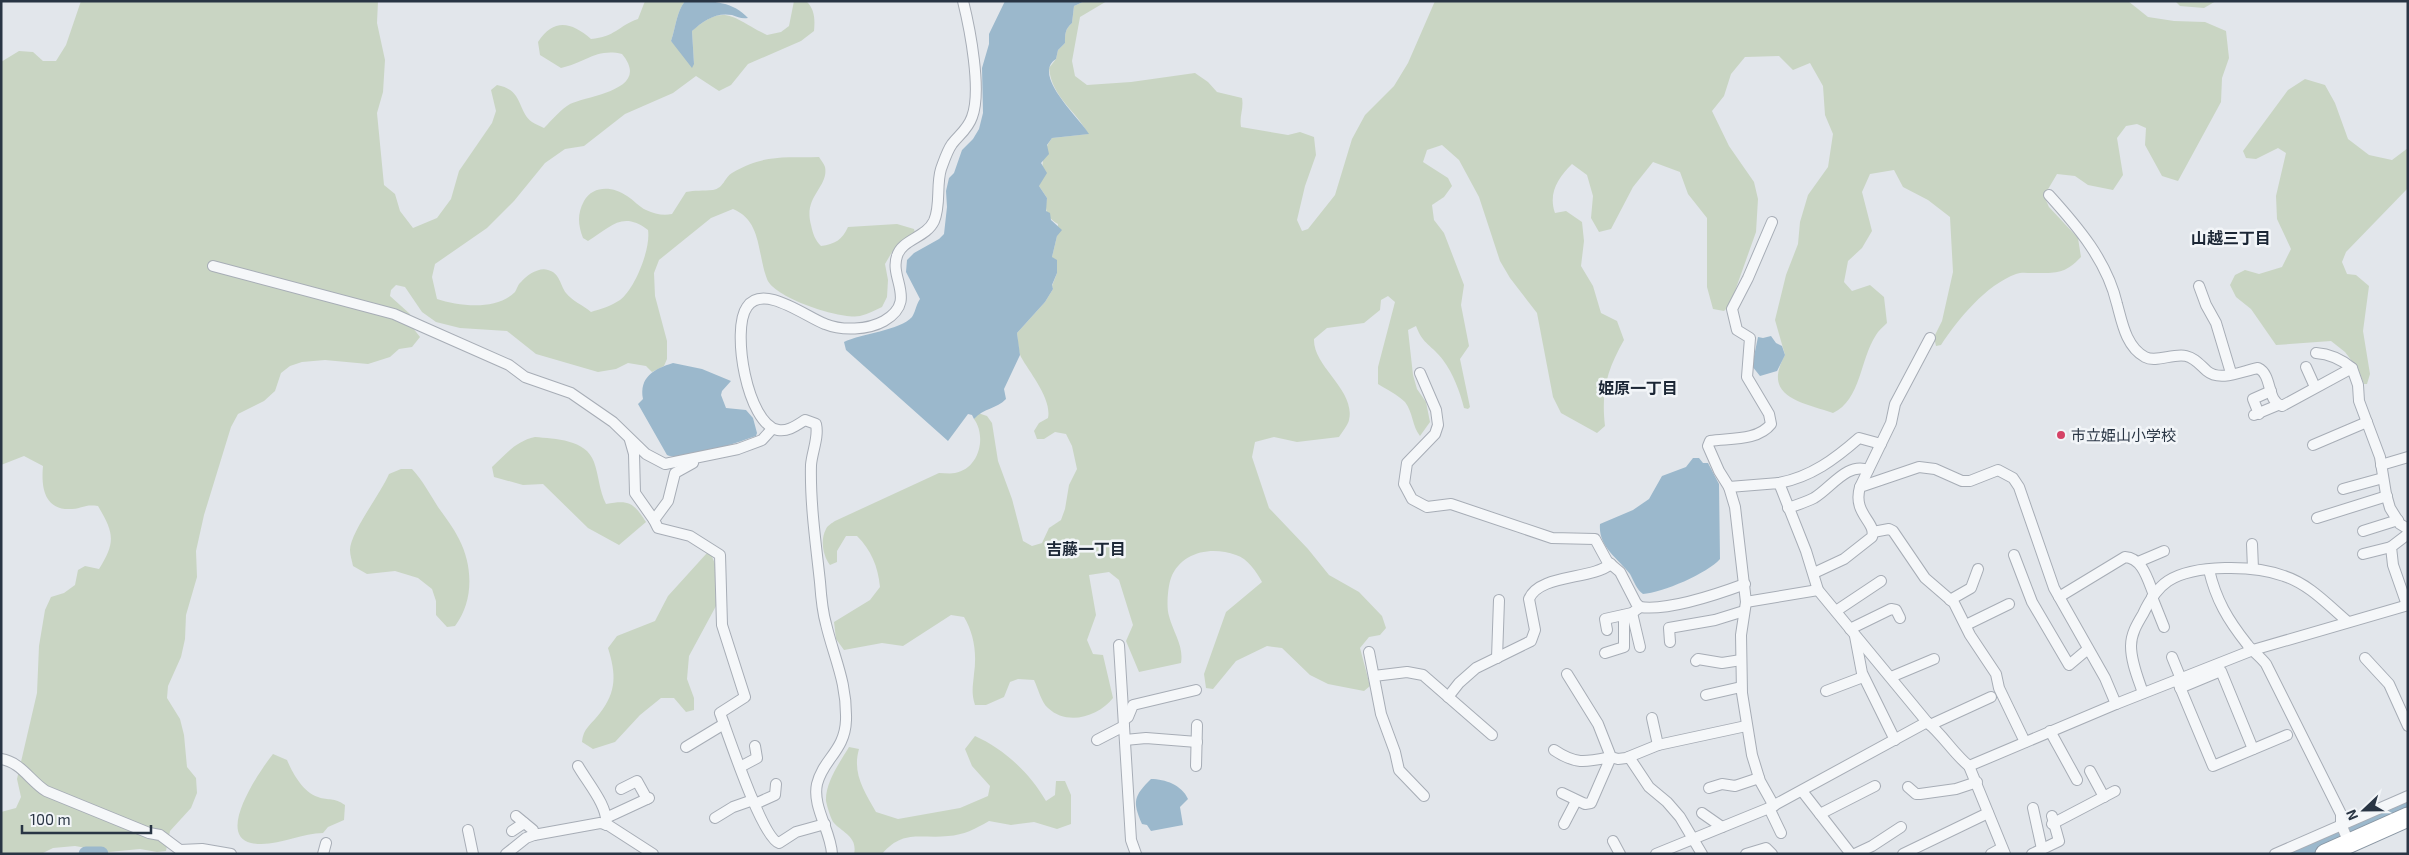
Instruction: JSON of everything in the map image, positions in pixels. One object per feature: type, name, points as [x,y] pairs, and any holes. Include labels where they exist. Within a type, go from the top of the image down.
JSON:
[{"type":"highway","points":[[2325,854],[2345,832],[2408,817]]},
{"type":"street","points":[[832,854],[817,798],[817,786],[820,776],[841,745],[846,710],[841,673],[826,624],[820,582],[811,464],[818,430],[816,424],[805,420],[787,430],[772,429],[763,418],[752,398],[743,373],[742,320],[744,312],[752,301],[767,298],[825,324],[850,328],[884,321],[899,306],[901,289],[895,265],[896,257],[907,243],[922,236],[934,222],[942,166],[952,145],[966,129],[976,103],[973,60],[963,1]]},
{"type":"street","points":[[2048,195],[2077,226],[2096,253],[2114,294],[2126,333],[2137,351],[2151,359],[2173,355],[2188,356],[2219,377],[2258,368],[2265,373],[2278,405]]},
{"type":"street","points":[[1772,222],[1748,278],[1732,309],[1737,330],[1750,338],[1746,372],[1750,385],[1772,420],[1768,427],[1746,437],[1709,442],[1718,472],[1729,487],[1737,516],[1738,544],[1743,563],[1745,584],[1741,660],[1746,726],[1759,778],[1781,833]]},
{"type":"street","points":[[213,266],[394,314],[509,365],[525,377],[571,394],[613,422],[646,454],[665,464],[738,449],[762,440],[772,429]]},
{"type":"street","points":[[2199,286],[2206,305],[2216,323],[2231,373]]},
{"type":"street","points":[[1814,573],[1849,555],[1872,537],[1873,532],[1858,503],[1860,487],[1891,423],[1895,404],[1930,338]]},
{"type":"street","points":[[2316,353],[2328,354],[2344,361],[2352,368],[2358,385],[2359,401],[2381,465],[2386,496],[2398,520],[2408,529]]},
{"type":"street","points":[[2306,366],[2315,387]]},
{"type":"street","points":[[2271,391],[2253,399],[2256,414],[2278,405],[2286,405],[2315,387],[2352,368]]},
{"type":"street","points":[[1420,372],[1436,410],[1438,425],[1435,434],[1407,462],[1404,484],[1412,499],[1427,507],[1451,504],[1552,538],[1595,539],[1610,564],[1623,577],[1636,603],[1624,647],[1605,653]]},
{"type":"street","points":[[2313,445],[2367,422]]},
{"type":"street","points":[[1729,487],[1779,484],[1801,477],[1820,469],[1859,438],[1881,444]]},
{"type":"street","points":[[630,440],[634,454],[635,493],[658,528],[690,536],[720,555],[722,625],[745,697],[720,713],[754,802],[770,836],[777,848],[796,832],[825,824]]},
{"type":"street","points":[[654,520],[668,501],[675,473],[699,461],[702,457]]},
{"type":"street","points":[[2381,465],[2408,457]]},
{"type":"street","points":[[1860,487],[1919,467],[1935,469],[1962,481],[1970,481],[1998,470],[2013,478],[2019,487],[2059,597],[2105,678],[2116,704]]},
{"type":"street","points":[[1788,508],[1813,499],[1844,474],[1854,469],[1868,470]]},
{"type":"street","points":[[2343,489],[2383,478]]},
{"type":"street","points":[[1779,484],[1814,573],[1818,590],[1929,723],[1969,766],[2004,851],[1991,854]]},
{"type":"street","points":[[2317,518],[2386,496]]},
{"type":"street","points":[[2363,531],[2398,520]]},
{"type":"street","points":[[1873,532],[1889,529],[1893,531],[1925,578],[1950,600],[1960,612],[1996,674],[1999,688],[2025,742]]},
{"type":"street","points":[[2363,554],[2391,547],[2408,534]]},
{"type":"street","points":[[2252,544],[2253,569]]},
{"type":"street","points":[[2179,682],[2253,650],[2407,605],[2394,570],[2391,547]]},
{"type":"street","points":[[2138,562],[2164,551]]},
{"type":"street","points":[[2014,555],[2032,602],[2069,665],[2088,650]]},
{"type":"street","points":[[2059,597],[2119,560],[2130,558],[2138,562],[2164,627]]},
{"type":"street","points":[[1448,697],[1476,668],[1526,646],[1535,636],[1529,606],[1531,594],[1535,590],[1556,581],[1602,569],[1610,564]]},
{"type":"street","points":[[1950,600],[1971,588],[1978,569]]},
{"type":"street","points":[[2143,693],[2132,655],[2132,638],[2153,596],[2169,581],[2186,574],[2208,570],[2253,569],[2283,575],[2300,582],[2348,622]]},
{"type":"street","points":[[2208,570],[2224,614],[2266,664],[2341,814],[2345,832]]},
{"type":"street","points":[[1836,611],[1882,581]]},
{"type":"street","points":[[1607,630],[1605,619],[1716,594],[1745,584]]},
{"type":"street","points":[[1670,642],[1669,628],[1726,617],[1745,606],[1818,590]]},
{"type":"street","points":[[1497,658],[1499,600]]},
{"type":"street","points":[[1966,625],[2009,604]]},
{"type":"street","points":[[1853,633],[1891,609],[1896,610],[1900,618]]},
{"type":"street","points":[[1632,612],[1640,647]]},
{"type":"street","points":[[1853,633],[1863,677],[1895,740]]},
{"type":"street","points":[[1119,645],[1131,840],[1136,854]]},
{"type":"street","points":[[1369,652],[1381,714],[1396,752],[1400,770],[1424,796]]},
{"type":"street","points":[[2172,657],[2179,682],[2213,766],[2287,735]]},
{"type":"street","points":[[2365,658],[2388,684],[2408,726]]},
{"type":"street","points":[[1696,661],[1698,659],[1722,663],[1741,660]]},
{"type":"street","points":[[1891,677],[1934,659]]},
{"type":"street","points":[[1969,766],[2143,693],[2221,671],[2253,749]]},
{"type":"street","points":[[1374,676],[1416,672],[1423,675],[1492,735]]},
{"type":"street","points":[[1562,793],[1576,801],[1585,804],[1591,803],[1610,756],[1598,724],[1567,674]]},
{"type":"street","points":[[1826,691],[1863,677]]},
{"type":"street","points":[[1706,695],[1742,687]]},
{"type":"street","points":[[1097,740],[1124,723],[1133,705],[1196,690]]},
{"type":"street","points":[[1656,854],[1771,807],[1929,723],[1991,697]]},
{"type":"street","points":[[2398,705],[2408,700]]},
{"type":"street","points":[[1652,718],[1658,744]]},
{"type":"street","points":[[686,747],[724,724]]},
{"type":"street","points":[[1196,766],[1197,724]]},
{"type":"street","points":[[698,726],[705,735]]},
{"type":"street","points":[[1554,750],[1576,762],[1586,762],[1610,756],[1618,759],[1629,757],[1658,744],[1746,726]]},
{"type":"street","points":[[2050,731],[2077,780]]},
{"type":"street","points":[[1125,740],[1146,738],[1197,742]]},
{"type":"street","points":[[740,767],[757,758],[755,746]]},
{"type":"street","points":[[1629,757],[1649,787],[1667,802],[1680,817],[1702,854]]},
{"type":"street","points":[[1,759],[9,760],[19,766],[34,783],[46,791],[149,833],[160,835],[180,850],[202,849],[231,854]]},
{"type":"street","points":[[578,766],[595,791],[607,821],[653,854]]},
{"type":"street","points":[[2090,771],[2104,797]]},
{"type":"street","points":[[1709,788],[1722,784],[1735,786],[1759,778]]},
{"type":"street","points":[[506,854],[517,844],[534,834],[607,821],[648,799],[637,781],[621,789]]},
{"type":"street","points":[[1908,787],[1916,794],[1920,794],[1956,789],[1976,782]]},
{"type":"street","points":[[715,818],[775,795],[776,784]]},
{"type":"street","points":[[1820,814],[1875,786]]},
{"type":"street","points":[[1802,791],[1851,854]]},
{"type":"street","points":[[2033,808],[2037,851],[2059,841],[2052,820],[2115,791]]},
{"type":"street","points":[[2275,854],[2345,832],[2408,796]]},
{"type":"street","points":[[1564,824],[1576,801]]},
{"type":"street","points":[[1702,813],[1722,828]]},
{"type":"street","points":[[1903,854],[1988,813]]},
{"type":"street","points":[[512,831],[520,820],[534,834]]},
{"type":"street","points":[[1855,854],[1872,846],[1896,827]]},
{"type":"street","points":[[468,830],[473,854]]},
{"type":"street","points":[[1613,841],[1620,854]]},
{"type":"street","points":[[517,844],[524,854]]},
{"type":"street","points":[[1746,854],[1766,848],[1772,854]]},
{"type":"green space","points":[[81,1],[378,1],[377,23],[385,60],[383,92],[377,113],[384,185],[395,194],[400,211],[413,228],[437,218],[451,199],[459,171],[492,123],[496,111],[491,90],[497,85],[512,91],[527,117],[544,128],[570,104],[614,89],[624,83],[629,76],[629,66],[622,54],[598,54],[561,68],[540,55],[538,42],[550,29],[563,25],[570,26],[591,39],[599,38],[611,34],[638,19],[645,1],[685,1],[678,15],[671,41],[694,64],[692,31],[704,22],[713,17],[730,16],[767,35],[781,32],[789,26],[794,1],[806,1],[813,11],[814,31],[801,41],[748,64],[731,85],[719,91],[696,76],[673,93],[625,114],[584,146],[565,149],[545,163],[514,201],[487,228],[435,264],[432,277],[437,299],[466,305],[498,302],[515,292],[520,283],[530,274],[545,269],[555,274],[568,296],[591,312],[610,306],[626,295],[641,268],[647,247],[648,230],[631,221],[623,221],[616,223],[588,241],[583,238],[579,220],[580,210],[588,196],[598,190],[616,190],[641,207],[656,214],[672,214],[686,192],[717,189],[729,175],[743,167],[774,158],[819,157],[824,165],[825,174],[813,199],[809,215],[813,234],[821,246],[838,241],[848,227],[897,224],[914,229],[915,233],[892,252],[885,264],[888,280],[887,297],[882,307],[860,316],[851,316],[838,315],[809,306],[794,300],[772,286],[767,279],[754,230],[742,214],[733,209],[711,218],[659,260],[654,273],[655,296],[667,341],[667,359],[664,366],[652,372],[646,366],[628,363],[616,369],[598,372],[536,354],[507,331],[460,328],[436,322],[422,312],[405,287],[396,285],[391,290],[390,296],[410,314],[413,328],[420,337],[412,347],[399,349],[390,357],[368,364],[325,360],[302,362],[290,366],[281,373],[275,391],[264,401],[238,414],[231,427],[204,515],[196,551],[197,577],[186,615],[185,639],[181,657],[168,686],[167,698],[180,719],[184,735],[187,767],[196,778],[197,793],[191,808],[170,831],[166,851],[157,852],[140,849],[109,852],[75,846],[53,848],[41,854],[1,854],[1,812],[16,808],[21,797],[17,779],[37,693],[39,646],[45,610],[51,597],[64,593],[75,585],[78,570],[85,566],[99,569],[108,552],[111,538],[107,523],[98,506],[90,505],[63,509],[50,502],[44,489],[43,466],[24,456],[1,465],[1,62],[19,51],[33,52],[43,61],[56,61],[66,45]]},
{"type":"green space","points":[[1085,1],[1107,1],[1080,17],[1072,61],[1075,76],[1087,85],[1131,82],[1195,73],[1208,82],[1217,92],[1242,98],[1241,127],[1288,135],[1300,132],[1314,137],[1316,155],[1305,186],[1297,220],[1302,231],[1308,229],[1335,195],[1352,139],[1365,115],[1394,86],[1408,63],[1435,1],[2128,1],[2148,17],[2174,21],[2205,22],[2226,31],[2229,58],[2222,78],[2221,102],[2178,181],[2162,176],[2145,145],[2146,128],[2137,124],[2126,126],[2117,138],[2123,175],[2113,190],[2088,185],[2075,176],[2057,174],[2044,196],[2049,207],[2078,238],[2081,257],[2075,263],[2059,272],[2020,273],[2005,279],[1984,294],[1964,314],[1941,345],[1936,346],[1934,337],[1942,321],[1953,272],[1950,217],[1928,200],[1903,187],[1894,170],[1870,174],[1862,192],[1872,231],[1862,248],[1848,261],[1844,282],[1852,291],[1870,285],[1884,297],[1887,323],[1878,332],[1866,355],[1855,389],[1849,399],[1833,413],[1789,396],[1782,389],[1778,381],[1779,369],[1785,355],[1775,320],[1786,275],[1798,244],[1800,222],[1808,195],[1828,167],[1833,134],[1825,115],[1823,86],[1810,63],[1793,70],[1779,56],[1745,57],[1731,74],[1724,96],[1712,111],[1729,146],[1754,182],[1758,199],[1756,232],[1730,305],[1724,311],[1713,309],[1707,287],[1707,218],[1688,194],[1680,172],[1653,162],[1633,187],[1611,229],[1599,232],[1591,218],[1593,196],[1587,175],[1572,164],[1559,180],[1553,199],[1555,213],[1566,211],[1582,222],[1584,241],[1581,266],[1593,286],[1601,313],[1617,321],[1624,340],[1609,371],[1604,402],[1605,426],[1597,433],[1561,413],[1553,397],[1537,313],[1510,278],[1500,261],[1479,197],[1459,160],[1442,145],[1427,150],[1423,162],[1448,178],[1452,186],[1444,197],[1432,205],[1434,220],[1444,233],[1464,285],[1461,305],[1469,346],[1460,359],[1470,407],[1468,409],[1464,408],[1447,365],[1425,341],[1416,326],[1408,330],[1413,375],[1417,389],[1426,402],[1430,422],[1420,436],[1405,402],[1378,384],[1378,367],[1395,302],[1388,296],[1381,300],[1380,310],[1364,323],[1327,328],[1314,339],[1320,359],[1341,389],[1349,409],[1349,420],[1339,437],[1297,442],[1274,437],[1255,442],[1252,457],[1269,508],[1308,549],[1329,575],[1359,592],[1382,616],[1386,628],[1380,635],[1369,637],[1360,648],[1370,686],[1364,691],[1328,684],[1310,675],[1282,648],[1267,646],[1236,661],[1213,689],[1206,688],[1204,674],[1226,612],[1262,582],[1244,559],[1226,552],[1207,551],[1198,553],[1182,562],[1176,569],[1170,582],[1168,612],[1180,645],[1181,663],[1139,672],[1126,641],[1133,625],[1119,580],[1109,572],[1089,575],[1096,615],[1087,640],[1093,654],[1103,655],[1113,698],[1107,705],[1091,714],[1073,718],[1056,714],[1048,708],[1034,680],[1018,679],[1010,682],[1004,697],[986,705],[975,705],[973,689],[975,651],[970,630],[964,617],[951,615],[903,646],[882,643],[844,650],[836,639],[834,622],[870,600],[880,587],[879,579],[876,565],[870,553],[857,536],[846,536],[837,551],[837,562],[830,565],[824,553],[823,543],[824,533],[835,521],[939,473],[955,473],[970,465],[975,459],[980,443],[978,426],[974,419],[978,413],[987,416],[992,423],[998,461],[1012,499],[1023,541],[1032,546],[1042,543],[1049,528],[1061,520],[1069,485],[1077,469],[1072,446],[1066,434],[1055,432],[1044,439],[1037,439],[1034,431],[1039,423],[1048,418],[1047,403],[1035,378],[1021,357],[1017,333],[1045,302],[1053,289],[1052,286],[1057,273],[1052,257],[1058,224],[1047,213],[1047,198],[1039,186],[1045,150],[1052,138],[1088,134],[1059,96],[1049,68],[1056,59],[1058,50],[1065,43],[1066,32],[1072,23],[1074,6]]},
{"type":"green space","points":[[2175,1],[2216,1],[2204,8],[2180,6]]},
{"type":"green space","points":[[2305,79],[2325,85],[2335,103],[2348,139],[2369,155],[2392,160],[2408,148],[2408,188],[2346,252],[2342,262],[2347,274],[2356,275],[2369,286],[2363,331],[2370,374],[2367,384],[2364,384],[2358,369],[2345,352],[2331,341],[2276,345],[2251,309],[2236,297],[2230,285],[2235,275],[2245,270],[2259,274],[2282,267],[2291,249],[2277,219],[2276,196],[2286,153],[2278,148],[2256,159],[2246,158],[2243,151],[2288,90]]},
{"type":"green space","points":[[535,437],[569,442],[584,449],[590,454],[594,462],[606,504],[620,502],[630,504],[638,510],[646,522],[619,545],[588,528],[543,484],[523,485],[494,477],[492,467],[517,445]]},
{"type":"green space","points":[[401,469],[412,469],[454,530],[464,549],[469,572],[468,595],[466,606],[455,626],[447,627],[436,615],[436,601],[432,589],[418,578],[395,571],[367,574],[353,566],[350,550],[351,543],[360,523],[389,474]]},
{"type":"green space","points":[[707,553],[711,554],[715,564],[716,606],[689,656],[687,679],[694,698],[694,710],[686,712],[674,698],[661,698],[640,715],[615,742],[593,749],[582,742],[586,730],[606,705],[612,690],[613,666],[608,648],[617,636],[655,621],[668,596]]},
{"type":"green space","points":[[975,736],[986,741],[1015,763],[1032,781],[1046,801],[1055,795],[1056,781],[1065,781],[1071,795],[1071,824],[1057,829],[1034,822],[1011,825],[989,821],[964,833],[938,837],[905,838],[897,841],[882,854],[854,854],[855,848],[852,839],[833,821],[826,801],[830,780],[849,747],[859,749],[857,766],[860,782],[876,812],[898,819],[960,808],[988,796],[990,786],[972,766],[965,749]]},
{"type":"green space","points":[[273,754],[287,760],[295,777],[313,795],[338,801],[345,805],[344,820],[328,827],[323,833],[305,835],[269,844],[251,843],[241,837],[238,828],[239,815],[244,801],[259,773]]},
{"type":"water","points":[[685,1],[720,3],[735,8],[748,18],[726,14],[715,16],[692,31],[694,64],[692,68],[671,41],[678,15]]},
{"type":"water","points":[[1005,1],[1085,1],[1074,6],[1072,23],[1066,32],[1065,43],[1058,50],[1056,59],[1050,66],[1049,75],[1053,86],[1089,134],[1052,138],[1047,145],[1049,154],[1041,163],[1047,173],[1039,186],[1047,198],[1046,211],[1050,213],[1051,220],[1062,230],[1057,236],[1052,257],[1057,260],[1057,273],[1052,285],[1053,289],[1045,302],[1017,333],[1020,355],[1004,389],[1006,399],[974,419],[972,415],[968,414],[948,441],[846,350],[844,342],[890,329],[907,321],[913,315],[920,299],[906,272],[907,260],[914,253],[939,239],[944,234],[947,207],[946,191],[949,178],[954,173],[962,150],[973,139],[979,129],[983,113],[982,68],[989,44],[989,34]]},
{"type":"water","points":[[1771,336],[1776,343],[1782,346],[1785,355],[1777,371],[1760,376],[1752,366],[1758,337]]},
{"type":"water","points":[[673,363],[702,369],[731,381],[722,391],[721,395],[726,408],[746,410],[753,418],[756,436],[697,454],[674,457],[667,455],[638,404],[643,399],[643,385],[649,375]]},
{"type":"water","points":[[1693,458],[1699,458],[1703,463],[1708,463],[1719,484],[1720,559],[1706,570],[1684,581],[1661,590],[1643,594],[1630,574],[1605,546],[1600,532],[1600,524],[1633,510],[1649,499],[1662,476],[1686,467]]},
{"type":"water","points":[[1151,779],[1162,780],[1172,784],[1185,794],[1188,799],[1180,807],[1183,825],[1151,831],[1147,825],[1142,824],[1137,810],[1136,799]]},
{"type":"waterway","points":[[2294,854],[2408,805]]},
{"type":"waterway","points":[[86,854],[101,854]]},
{"type":"place","name":"市立姫山小学校","points":[[2061,435]]},
{"type":"district","name":"山越三丁目","points":[[2231,237]]},
{"type":"district","name":"姫原一丁目","points":[[1638,387]]},
{"type":"district","name":"吉藤一丁目","points":[[1086,548]]}]
